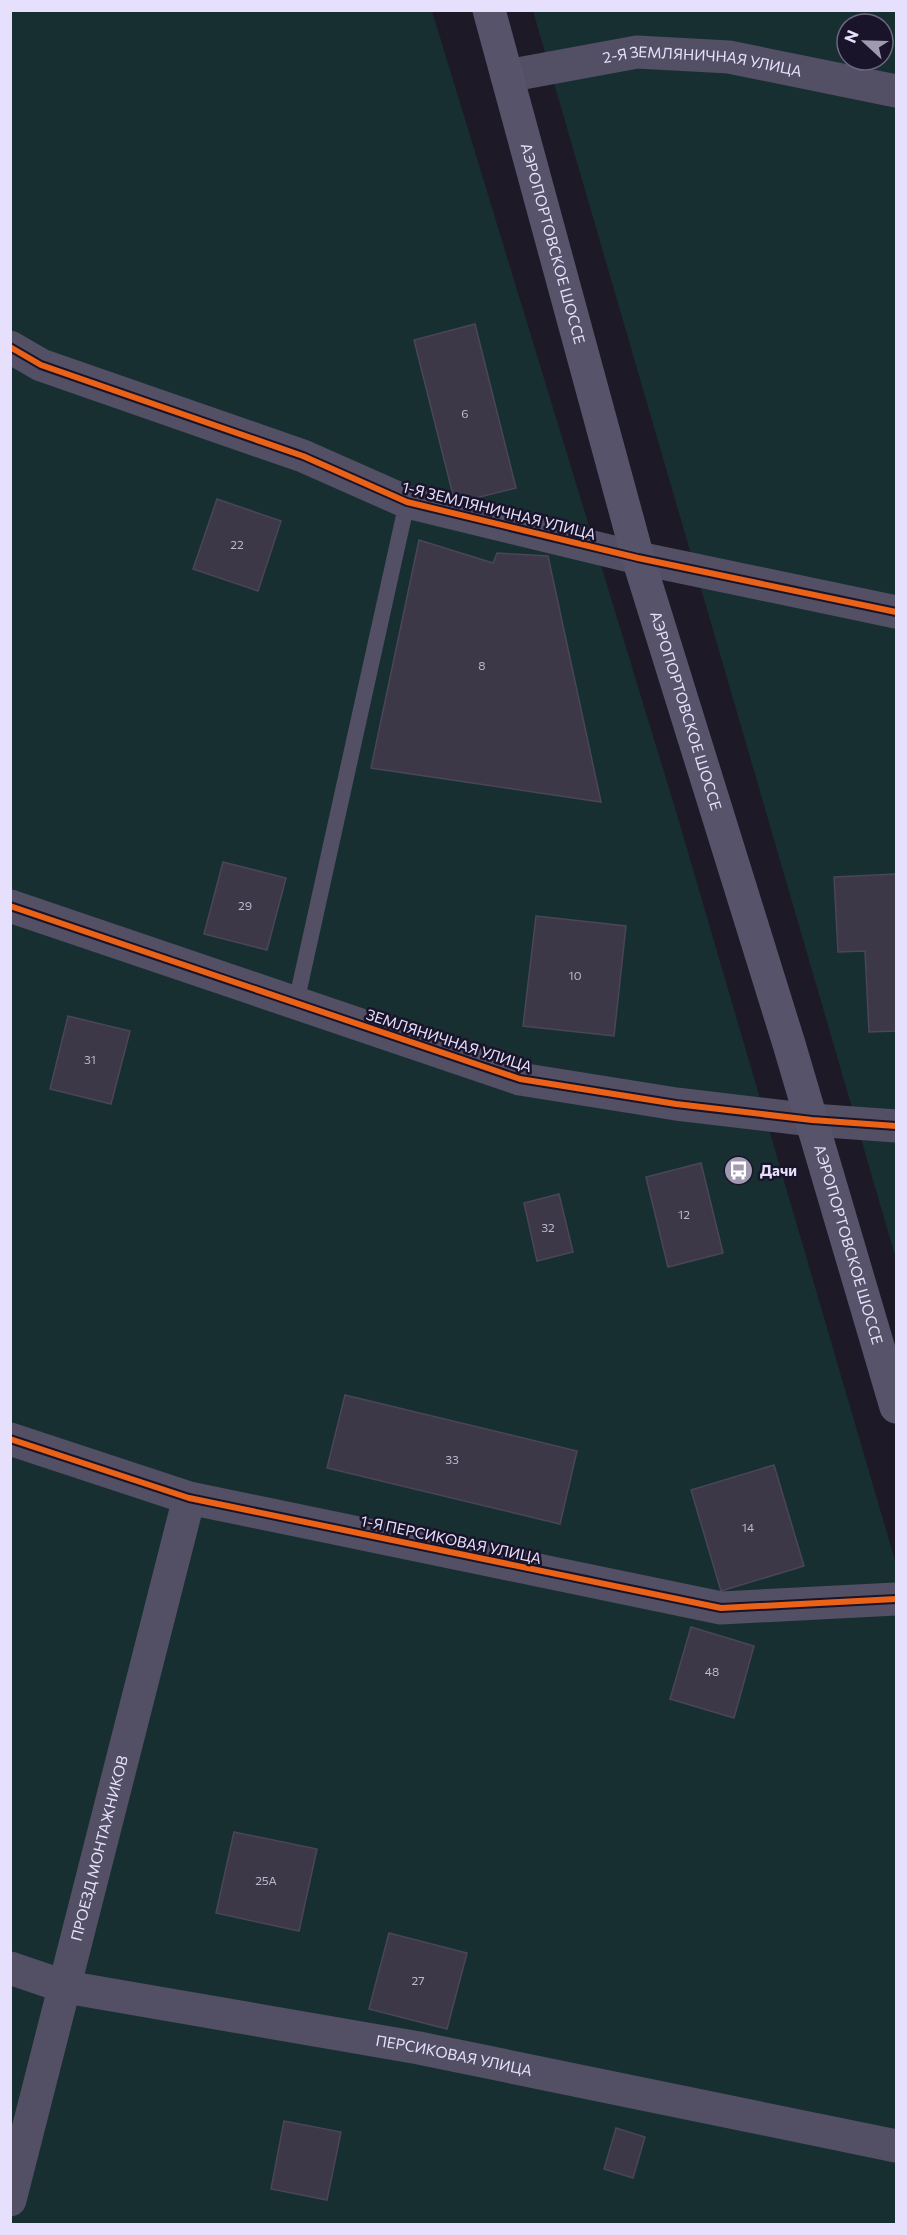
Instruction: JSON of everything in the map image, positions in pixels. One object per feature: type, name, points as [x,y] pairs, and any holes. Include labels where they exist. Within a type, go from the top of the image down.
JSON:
[{"type":"main road","name":"АЭРОПОРТОВСКОЕ ШОССЕ","points":[[489,10],[638,558],[812,1120],[897,1407]]},
{"type":"street","name":"2-Я ЗЕМЛЯНИЧНАЯ УЛИЦА","points":[[507,76],[637,52],[729,57],[897,92]]},
{"type":"street","name":"1-Я ЗЕМЛЯНИЧНАЯ УЛИЦА","points":[[10,347],[41,365],[303,456],[407,502],[638,558],[897,612]]},
{"type":"street","name":"ЗЕМЛЯНИЧНАЯ УЛИЦА","points":[[10,906],[520,1079],[676,1104],[812,1120],[897,1126]]},
{"type":"street","name":"1-Я ПЕРСИКОВАЯ УЛИЦА","points":[[10,1439],[189,1498],[721,1608],[897,1599]]},
{"type":"street","name":"ПРОЕЗД МОНТАЖНИКОВ","points":[[10,2200],[66,1988],[189,1498]]},
{"type":"street","name":"ПЕРСИКОВАЯ УЛИЦА","points":[[10,1968],[66,1988],[419,2048],[897,2146]]},
{"type":"lane","points":[[296,1003],[407,502]]},
{"type":"green space","points":[[11,11],[432,11],[678,818],[896,1564],[896,2224],[11,2224]]},
{"type":"green space","points":[[533,11],[896,11],[896,1259]]},
{"type":"building","points":[[475,324],[516,488],[455,503],[414,340]]},
{"type":"building","points":[[217,499],[281,521],[258,591],[193,569]]},
{"type":"building","points":[[419,540],[493,563],[497,553],[548,556],[601,802],[371,768]]},
{"type":"building","points":[[223,862],[286,878],[267,950],[204,934]]},
{"type":"building","points":[[896,874],[896,1031],[869,1032],[865,951],[838,952],[834,877]]},
{"type":"building","points":[[536,916],[626,926],[614,1036],[523,1026]]},
{"type":"building","points":[[68,1016],[130,1031],[111,1104],[50,1089]]},
{"type":"building","points":[[701,1163],[723,1253],[668,1267],[646,1177]]},
{"type":"building","points":[[559,1194],[573,1252],[537,1261],[524,1203]]},
{"type":"building","points":[[345,1395],[577,1451],[560,1524],[327,1468]]},
{"type":"building","points":[[774,1465],[804,1566],[721,1591],[691,1490]]},
{"type":"building","points":[[691,1627],[754,1646],[734,1718],[670,1699]]},
{"type":"building","points":[[234,1832],[317,1849],[299,1931],[216,1913]]},
{"type":"building","points":[[389,1933],[467,1953],[447,2029],[369,2009]]},
{"type":"building","points":[[284,2121],[341,2132],[327,2200],[271,2189]]},
{"type":"building","points":[[616,2128],[645,2137],[633,2178],[604,2169]]},
{"type":"cycle path","points":[[10,347],[41,365],[303,456],[407,502],[638,558],[896,612]]},
{"type":"cycle path","points":[[10,906],[520,1079],[676,1104],[812,1120],[896,1126]]},
{"type":"cycle path","points":[[10,1439],[189,1498],[721,1608],[896,1599]]},
{"type":"place","name":"Дачи","points":[[739,1171]]}]
